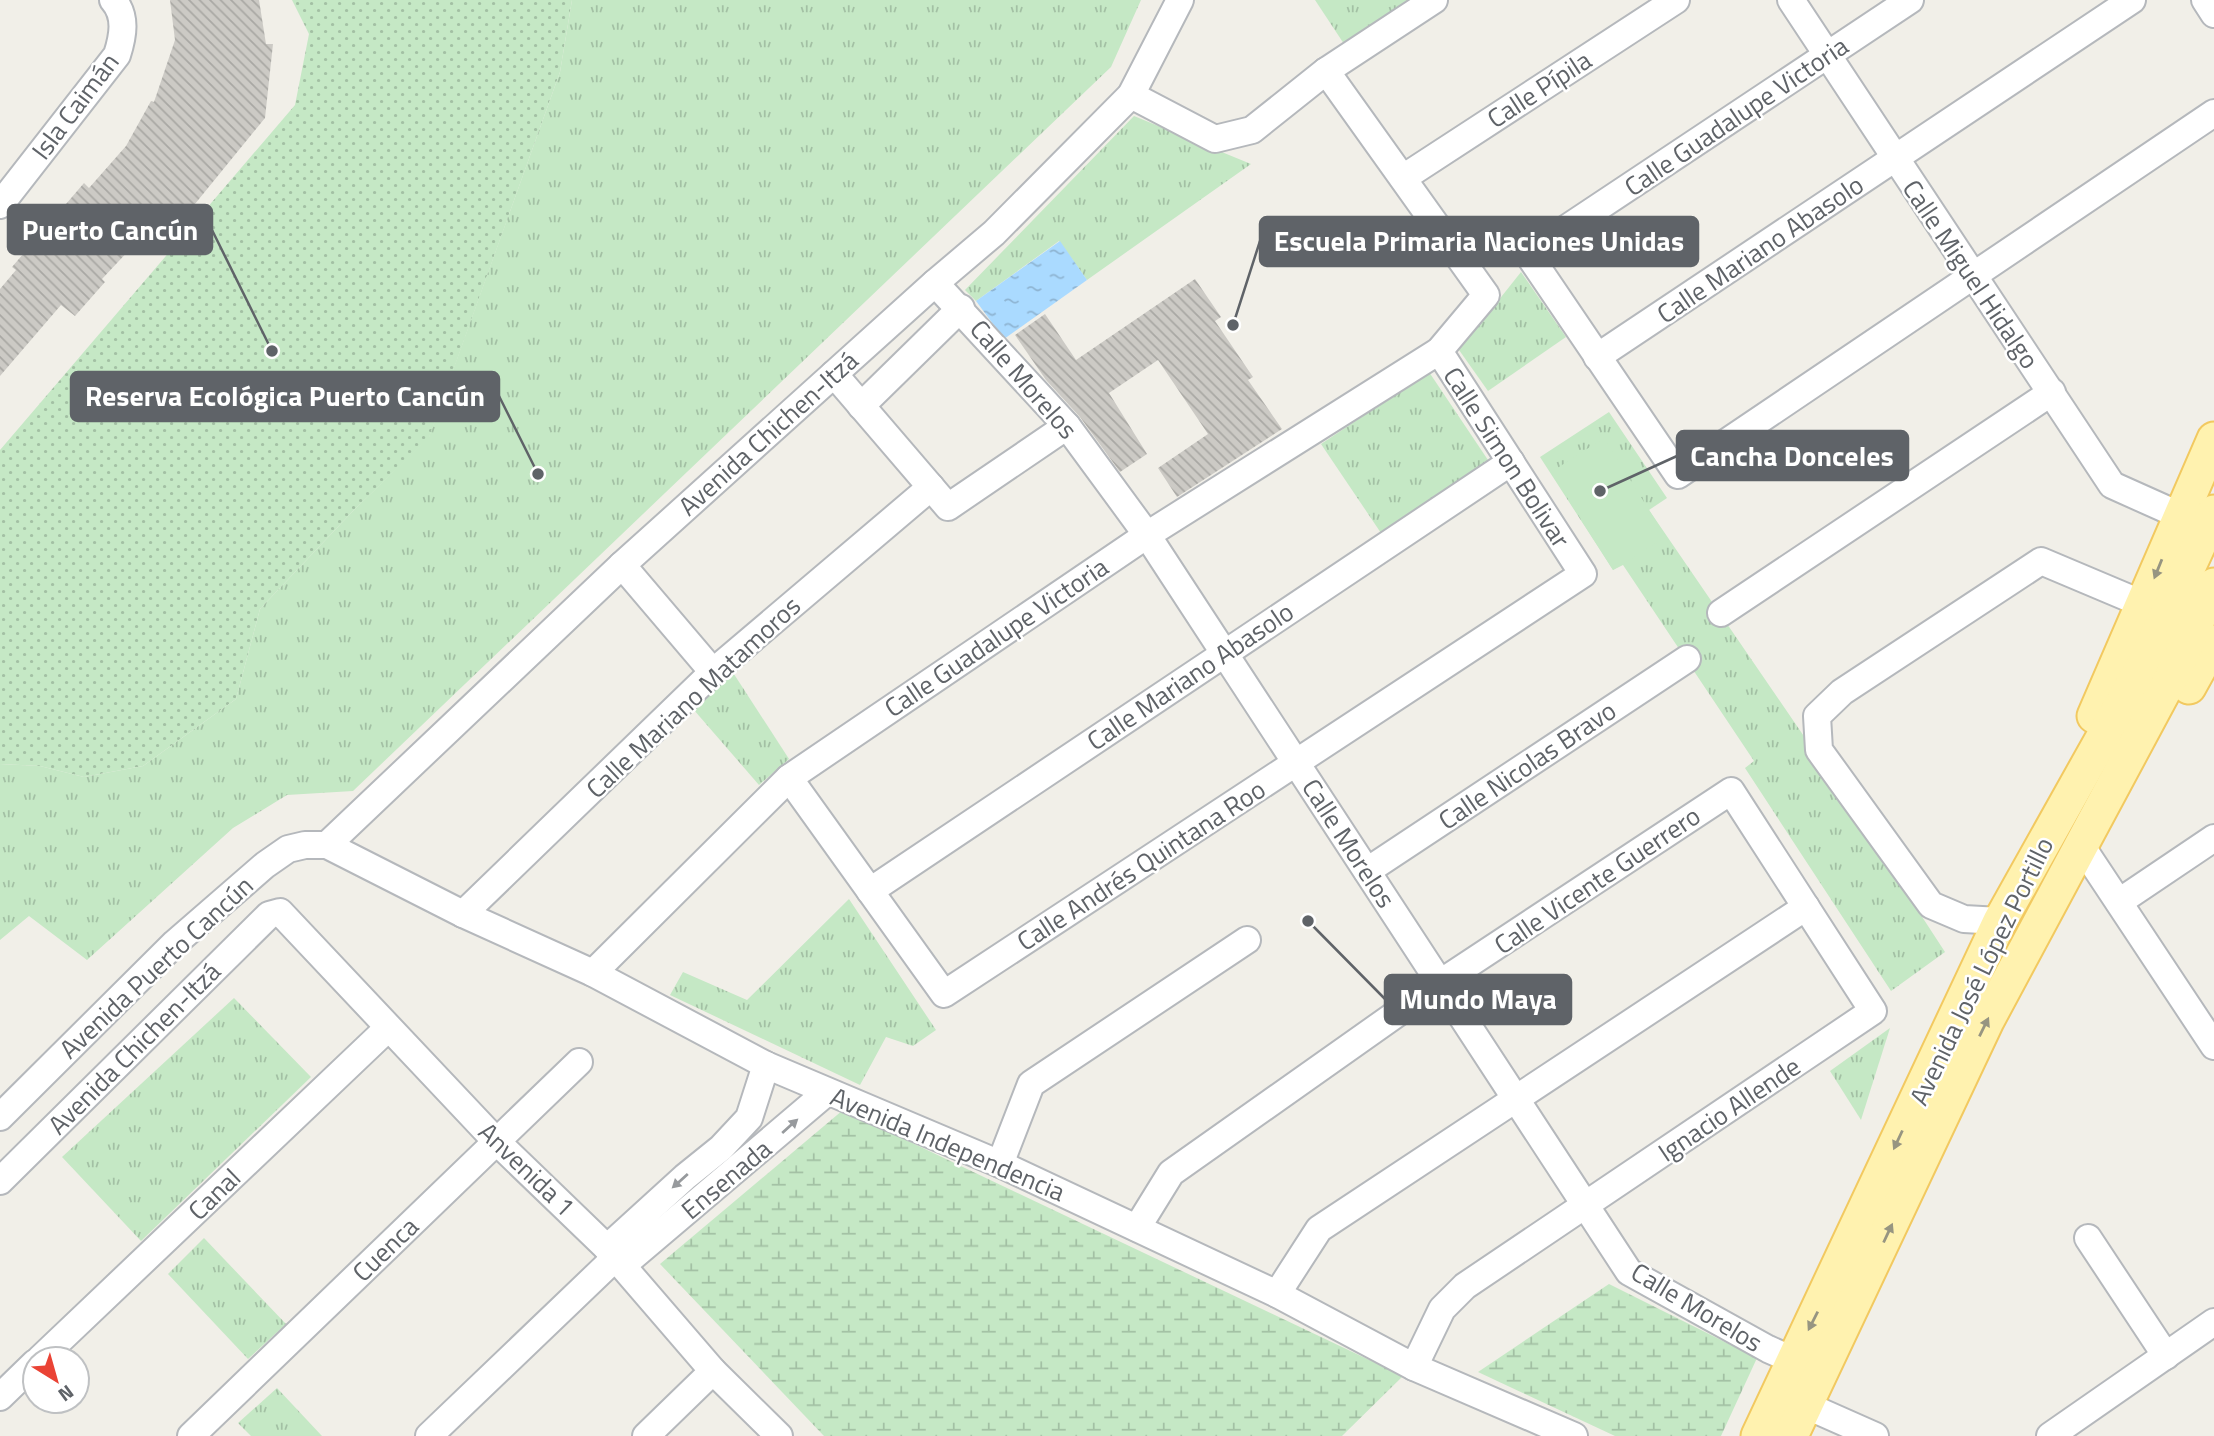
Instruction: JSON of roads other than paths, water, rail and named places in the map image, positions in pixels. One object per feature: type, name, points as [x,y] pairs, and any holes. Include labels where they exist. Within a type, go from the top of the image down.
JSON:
[{"type":"main road","points":[[2046,837],[2179,515],[2214,439]]},
{"type":"main road","name":"Avenida José López Portillo","points":[[1806,1367],[1859,1295],[1987,1021],[2082,846],[2158,671],[2214,512]]},
{"type":"main road","name":"Avenida José López Portillo","points":[[1758,1436],[1791,1398],[1806,1367],[1834,1279],[2000,921],[2046,837],[2214,585]]},
{"type":"main road","points":[[2082,846],[2173,714],[2214,642]]},
{"type":"main road","name":"Avenida José López Portillo","points":[[1791,1398],[1791,1436]]},
{"type":"street","name":"Isla Caimán","points":[[0,205],[117,55],[124,32],[119,7],[113,0]]},
{"type":"street","name":"Avenida Chichen-Itzá","points":[[327,845],[622,565],[994,233],[1131,95],[1180,0]]},
{"type":"street","points":[[1131,95],[1215,138],[1252,130],[1326,71],[1434,0]]},
{"type":"street","name":"Calle Pípila","points":[[1403,178],[1676,0]]},
{"type":"street","name":"Calle Miguel Hidalgo","points":[[1791,0],[1894,160],[2112,485],[2179,515]]},
{"type":"street","name":"Calle Guadalupe Victoria","points":[[1597,357],[1528,254],[1910,0]]},
{"type":"street","name":"Calle Mariano Abasolo","points":[[1597,357],[2132,0]]},
{"type":"street","points":[[2205,0],[2214,14]]},
{"type":"street","name":"Calle Simon Bolivar","points":[[1326,71],[1486,295],[1439,351],[1583,574]]},
{"type":"street","points":[[1597,357],[1678,475],[2214,113]]},
{"type":"street","name":"Calle Morelos","points":[[935,283],[961,308],[1067,426],[1147,535],[1629,1272],[1806,1367]]},
{"type":"street","points":[[861,406],[961,308]]},
{"type":"street","name":"Calle Guadalupe Victoria","points":[[593,973],[789,778],[1147,535],[1439,351]]},
{"type":"street","points":[[834,374],[948,507],[1067,426]]},
{"type":"street","points":[[1721,613],[2052,392]]},
{"type":"street","name":"Calle Mariano Abasolo","points":[[870,891],[1511,463]]},
{"type":"street","name":"Calle Mariano Matamoros","points":[[463,914],[713,672],[931,487]]},
{"type":"street","points":[[2000,921],[1964,919],[1931,905],[1819,750],[1817,716],[1842,692],[2041,561],[2143,604]]},
{"type":"street","points":[[622,565],[713,672]]},
{"type":"street","name":"Calle Andrés Quintana Roo","points":[[870,891],[944,995],[1583,574]]},
{"type":"street","name":"Calle Nicolas Bravo","points":[[1367,872],[1687,659]]},
{"type":"street","points":[[789,778],[870,891]]},
{"type":"street","name":"Calle Vicente Guerrero","points":[[1137,1228],[1171,1172],[1440,984],[1731,791],[1806,907]]},
{"type":"street","points":[[2119,902],[2214,838]]},
{"type":"street","name":"Avenida Puerto Cancún","points":[[0,1117],[175,943],[265,865],[288,849],[305,845],[327,845]]},
{"type":"street","name":"Avenida Independencia","points":[[327,845],[463,914],[593,973],[766,1065],[1000,1164],[1277,1294],[1414,1367],[1574,1436]]},
{"type":"street","points":[[2082,846],[2214,1046]]},
{"type":"street","points":[[1277,1294],[1319,1229],[1806,907]]},
{"type":"street","name":"Ignacio Allende","points":[[1414,1367],[1442,1309],[1465,1286],[1873,1011],[1806,907]]},
{"type":"street","name":"Anvenida 1","points":[[269,915],[280,912],[287,917],[496,1141],[615,1257],[713,1371],[779,1436]]},
{"type":"street","name":"Avenida Chichen-Itzá","points":[[0,1181],[269,915]]},
{"type":"street","points":[[1000,1164],[1031,1084],[1247,940]]},
{"type":"street","name":"Canal","points":[[55,1345],[388,1028]]},
{"type":"street","name":"Cuenca","points":[[191,1436],[579,1062]]},
{"type":"street","name":"Ensenada","points":[[429,1436],[615,1257],[749,1118],[766,1065]]},
{"type":"street","name":"Ensenada","points":[[615,1257],[827,1092]]},
{"type":"street","points":[[2088,1238],[2166,1356]]},
{"type":"street","points":[[2050,1436],[2214,1322]]},
{"type":"street","points":[[646,1436],[713,1371]]},
{"type":"street","points":[[0,1397],[21,1377]]},
{"type":"street","points":[[1791,1398],[1875,1436]]},
{"type":"water","points":[[1060,241],[1087,280],[1004,339],[976,301]]},
{"type":"place","name":"Escuela Primaria Naciones Unidas","points":[[1233,325]]},
{"type":"place","name":"Puerto Cancún","points":[[272,351]]},
{"type":"place","name":"Reserva Ecológica Puerto Cancún","points":[[538,474]]},
{"type":"place","name":"Cancha Donceles","points":[[1600,491]]},
{"type":"place","name":"Mundo Maya","points":[[1308,921]]}]
